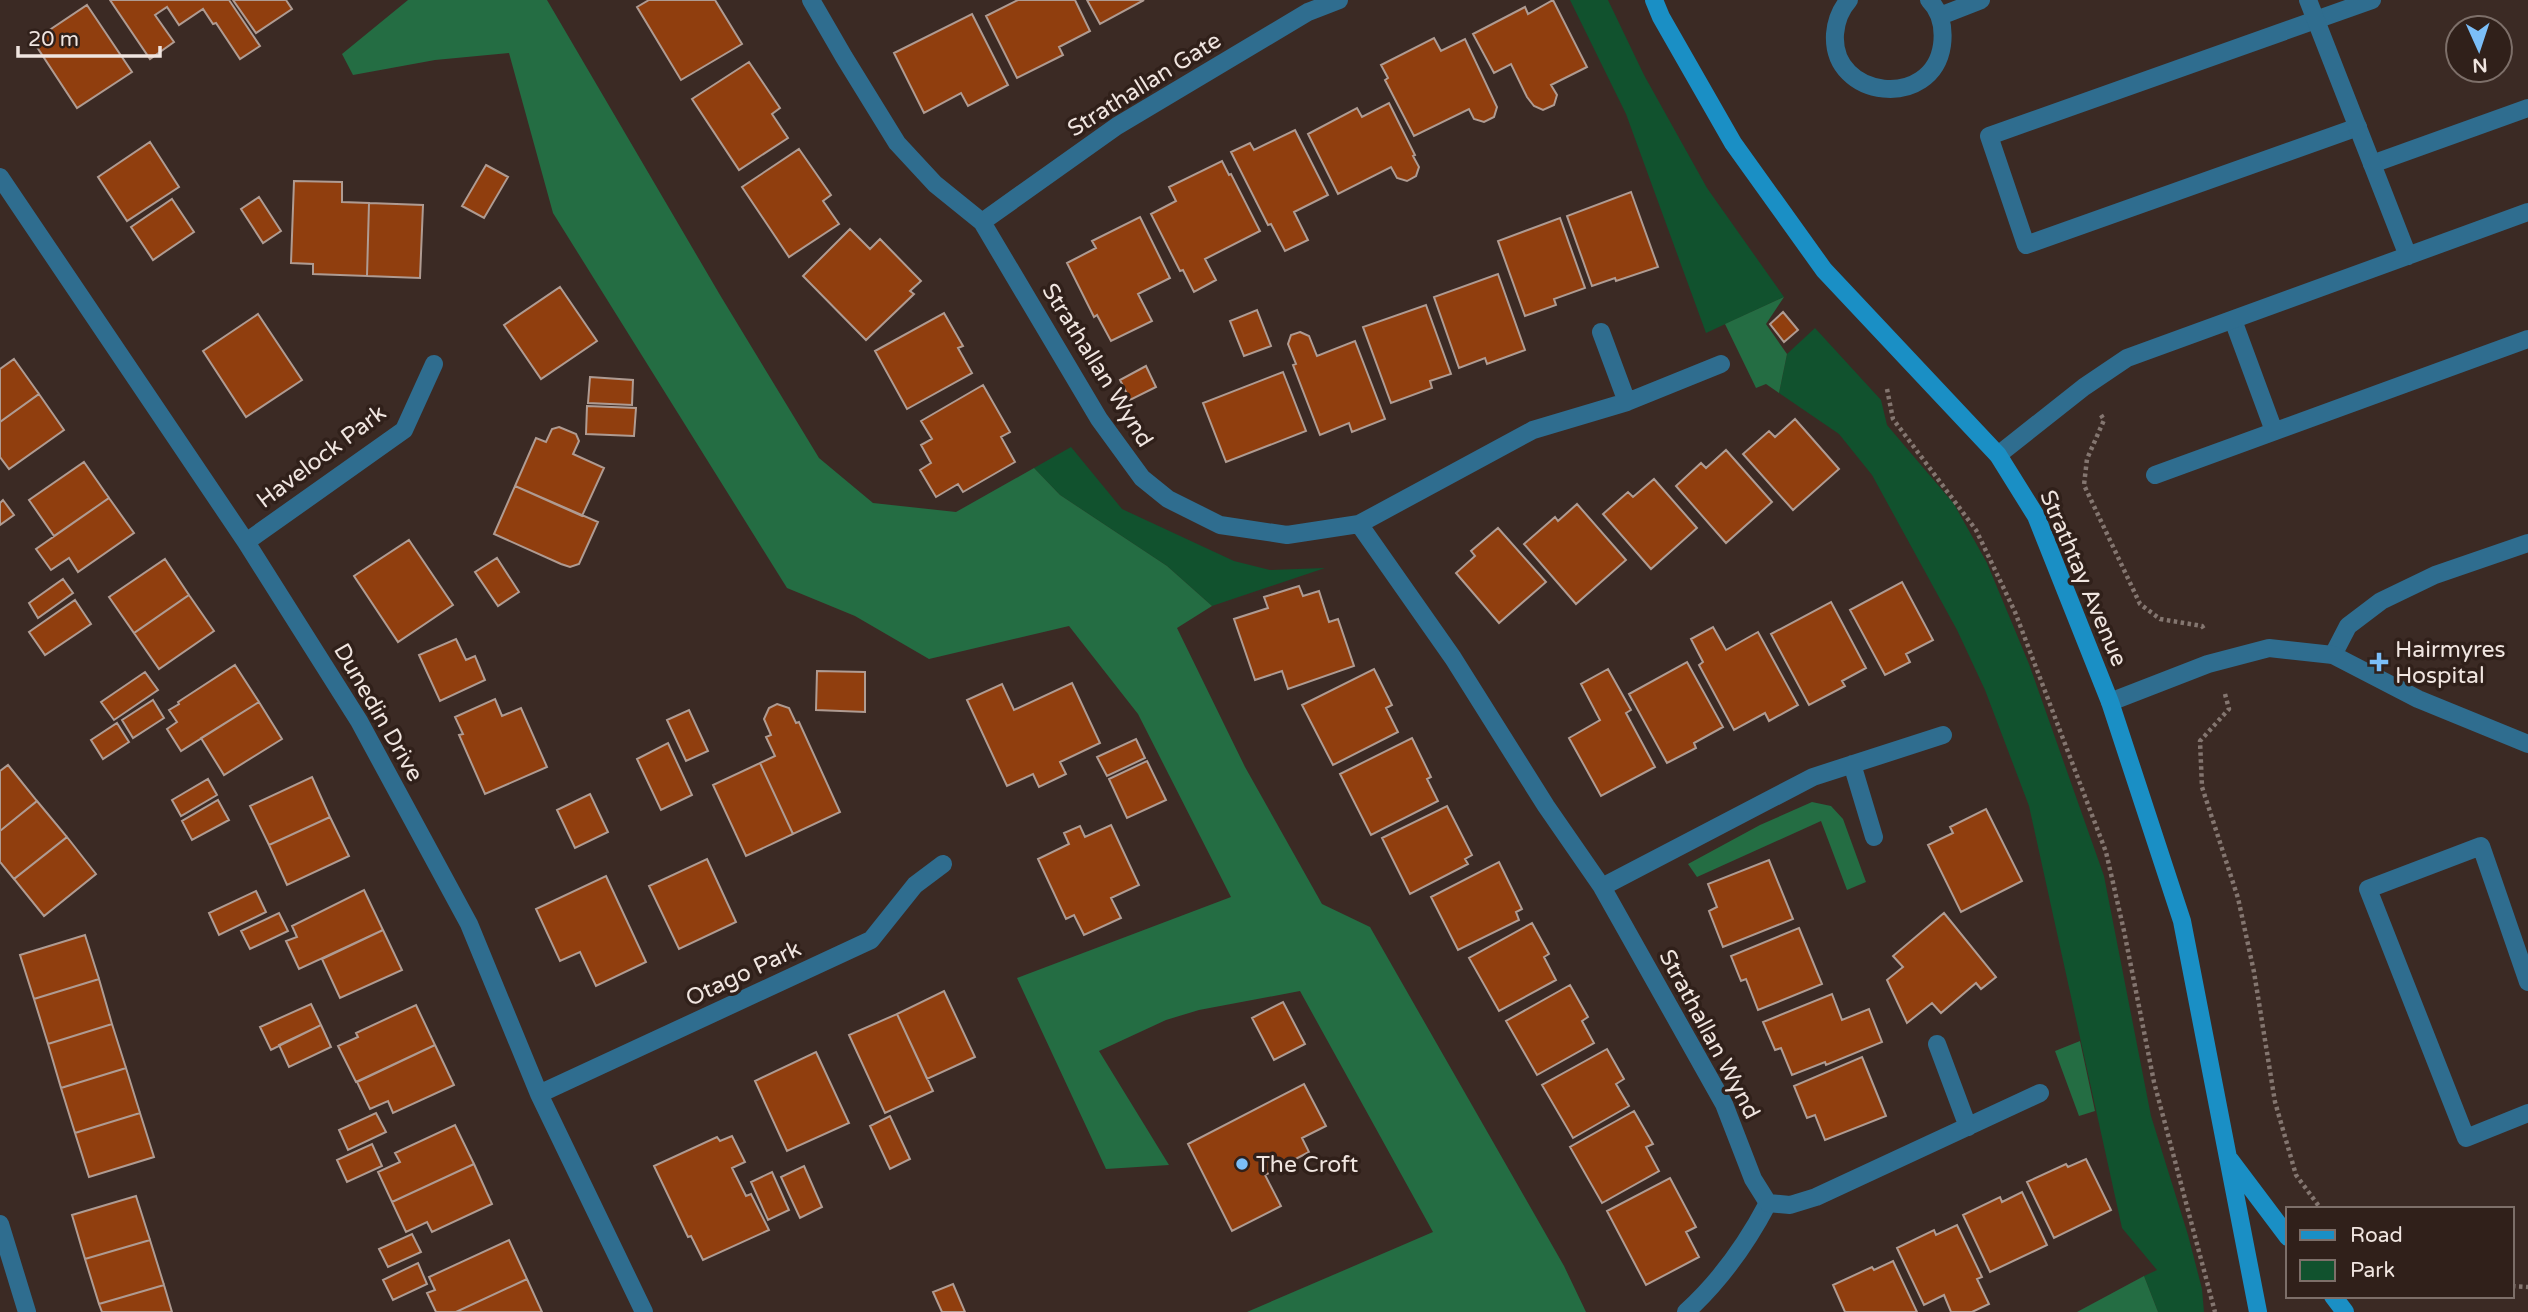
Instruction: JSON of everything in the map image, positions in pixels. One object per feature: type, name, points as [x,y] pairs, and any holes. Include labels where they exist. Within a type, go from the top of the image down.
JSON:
[{"type":"street","points":[[811,0],[897,143],[935,184],[982,222]]},
{"type":"street","name":"Strathallan Gate","points":[[982,222],[1117,127],[1307,12],[1339,0]]},
{"type":"street","name":"Strathtay Avenue","points":[[1654,0],[1733,144],[1824,270],[1998,455],[2036,516],[2110,702],[2182,921],[2258,1312]]},
{"type":"street","points":[[1849,0],[1836,22],[1835,41],[1839,58],[1850,74],[1866,85],[1883,89],[1902,89],[1919,81],[1932,69],[1941,52],[1943,34],[1940,16],[1930,0]]},
{"type":"street","points":[[1940,16],[1981,0]]},
{"type":"street","points":[[2308,0],[2408,256]]},
{"type":"street","points":[[2358,127],[2026,245],[1989,136],[2372,0]]},
{"type":"street","points":[[2372,164],[2528,108]]},
{"type":"street","name":"Dunedin Drive","points":[[0,177],[246,541],[359,721],[469,924],[540,1094],[644,1312]]},
{"type":"street","points":[[1998,455],[2084,387],[2127,358],[2528,212]]},
{"type":"street","name":"Strathallan Wynd","points":[[982,222],[1098,419],[1142,478],[1168,499],[1220,525],[1287,535],[1359,524],[1533,430],[1627,402],[1721,364]]},
{"type":"street","points":[[2233,320],[2274,431]]},
{"type":"street","points":[[1601,332],[1627,402]]},
{"type":"street","points":[[2155,475],[2528,339]]},
{"type":"street","name":"Havelock Park","points":[[246,541],[404,430],[434,364]]},
{"type":"street","name":"Strathallan Wynd","points":[[1359,524],[1453,658],[1546,806],[1602,887],[1724,1104],[1753,1179],[1768,1203]]},
{"type":"street","points":[[2333,655],[2348,626],[2381,601],[2435,575],[2528,543]]},
{"type":"street","points":[[2110,702],[2215,662],[2269,648],[2333,655],[2418,699],[2528,744]]},
{"type":"street","points":[[1602,887],[1813,777],[1943,735]]},
{"type":"street","points":[[1852,764],[1874,837]]},
{"type":"street","points":[[2528,982],[2481,846],[2368,889],[2466,1138],[2528,1114]]},
{"type":"street","name":"Otago Park","points":[[540,1094],[871,940],[915,885],[943,864]]},
{"type":"street","points":[[1937,1044],[1968,1127]]},
{"type":"street","points":[[1686,1312],[1750,1237],[1768,1203],[1790,1205],[1816,1197],[2040,1093]]},
{"type":"street","name":"Strathtay Avenue","points":[[2228,1157],[2286,1234]]},
{"type":"street","points":[[0,1224],[27,1312]]},
{"type":"path","points":[[1886,383],[1893,419],[1976,530],[2015,612],[2106,852],[2154,1082],[2215,1312]]},
{"type":"path","points":[[2084,387],[2104,420],[2087,458],[2084,485],[2140,604],[2160,619],[2203,626],[2229,709],[2200,741],[2202,787],[2238,898],[2254,972],[2275,1102],[2296,1175],[2320,1207]]},
{"type":"green space","points":[[408,0],[547,0],[819,458],[873,503],[956,512],[1034,468],[1060,495],[1167,566],[1212,606],[1177,628],[1245,767],[1322,904],[1370,927],[1564,1266],[1586,1312],[1247,1312],[1433,1232],[1300,991],[1199,1010],[1166,1020],[1099,1051],[1169,1165],[1106,1169],[1017,978],[1231,897],[1138,714],[1069,626],[929,659],[855,616],[787,588],[553,213],[509,53],[435,60],[353,75],[342,54]]},
{"type":"green space","points":[[1570,0],[1608,0],[1644,75],[1707,188],[1784,297],[1706,333],[1626,114]]},
{"type":"green space","points":[[1784,297],[1766,324],[1787,354],[1779,393],[1766,384],[1756,388],[1725,324]]},
{"type":"green space","points":[[1815,328],[1881,400],[1887,425],[1954,504],[1987,563],[2029,664],[2104,876],[2151,1116],[2188,1235],[2202,1289],[2204,1312],[2158,1312],[2144,1276],[2157,1270],[2122,1228],[2029,806],[1985,690],[1957,630],[1872,475],[1839,434],[1779,393],[1787,354]]},
{"type":"green space","points":[[1071,447],[1122,509],[1234,561],[1270,570],[1325,568],[1212,606],[1167,566],[1060,495],[1034,468]]},
{"type":"green space","points":[[1812,802],[1831,806],[1843,819],[1866,882],[1847,890],[1821,821],[1697,877],[1688,864],[1760,825]]},
{"type":"green space","points":[[2080,1041],[2095,1111],[2079,1116],[2055,1051]]},
{"type":"green space","points":[[2144,1276],[2158,1312],[2077,1312]]},
{"type":"building","points":[[110,0],[229,0],[260,46],[240,59],[216,23],[213,24],[203,9],[179,25],[167,7],[155,15],[174,42],[150,59]]},
{"type":"building","points":[[233,0],[286,0],[292,9],[256,33]]},
{"type":"building","points":[[649,0],[715,0],[742,44],[681,80],[637,7]]},
{"type":"building","points":[[1018,0],[1075,0],[1090,31],[1059,47],[1063,55],[1017,78],[986,16]]},
{"type":"building","points":[[1087,0],[1144,0],[1100,24]]},
{"type":"building","points":[[1553,0],[1587,67],[1551,85],[1557,95],[1554,105],[1543,110],[1534,106],[1527,97],[1511,64],[1494,73],[1473,34],[1525,7],[1528,14]]},
{"type":"building","points":[[87,5],[132,72],[77,108],[33,41]]},
{"type":"building","points":[[972,14],[1008,85],[968,106],[961,93],[924,113],[894,53]]},
{"type":"building","points":[[1434,38],[1441,51],[1465,39],[1497,107],[1494,117],[1484,122],[1474,119],[1469,109],[1414,136],[1385,80],[1388,78],[1381,65]]},
{"type":"building","points":[[749,62],[780,108],[772,114],[788,138],[739,170],[692,99]]},
{"type":"building","points":[[1389,103],[1415,155],[1413,156],[1419,167],[1416,176],[1407,181],[1397,178],[1391,167],[1338,194],[1308,134],[1357,108],[1362,117]]},
{"type":"building","points":[[1295,130],[1328,195],[1294,212],[1308,240],[1285,251],[1271,224],[1268,225],[1231,152],[1250,143],[1254,150]]},
{"type":"building","points":[[150,142],[179,187],[127,221],[98,177]]},
{"type":"building","points":[[799,149],[831,195],[823,201],[839,224],[789,257],[742,187]]},
{"type":"building","points":[[1222,161],[1260,231],[1205,259],[1216,280],[1194,292],[1183,270],[1180,271],[1151,214],[1176,201],[1169,187]]},
{"type":"building","points":[[486,165],[508,177],[484,218],[462,206]]},
{"type":"building","points":[[294,181],[342,182],[342,202],[369,203],[367,276],[313,274],[313,264],[291,263]]},
{"type":"building","points":[[1631,192],[1658,267],[1592,286],[1567,216]]},
{"type":"building","points":[[259,197],[281,231],[263,243],[241,209]]},
{"type":"building","points":[[172,199],[194,232],[153,260],[131,227]]},
{"type":"building","points":[[369,203],[423,205],[420,278],[367,276]]},
{"type":"building","points":[[1140,217],[1170,278],[1138,294],[1152,321],[1111,341],[1097,315],[1094,317],[1067,263],[1096,248],[1092,241]]},
{"type":"building","points":[[1560,218],[1585,288],[1554,299],[1556,305],[1525,316],[1498,241]]},
{"type":"building","points":[[850,229],[870,249],[880,239],[921,281],[910,291],[914,294],[866,340],[803,276]]},
{"type":"building","points":[[1498,274],[1525,350],[1487,364],[1485,358],[1459,368],[1434,297]]},
{"type":"building","points":[[560,287],[597,341],[541,379],[504,325]]},
{"type":"building","points":[[1426,305],[1451,374],[1430,381],[1432,388],[1391,403],[1363,327]]},
{"type":"building","points":[[1257,310],[1271,346],[1244,356],[1230,321]]},
{"type":"building","points":[[1783,312],[1798,330],[1784,342],[1770,324]]},
{"type":"building","points":[[944,313],[963,346],[958,348],[972,373],[907,409],[875,351]]},
{"type":"building","points":[[258,314],[302,380],[246,417],[203,351]]},
{"type":"building","points":[[1300,332],[1309,336],[1317,356],[1355,341],[1385,419],[1352,432],[1349,423],[1320,435],[1293,365],[1296,364],[1288,344],[1291,335]]},
{"type":"building","points":[[14,359],[39,394],[0,422],[0,369]]},
{"type":"building","points":[[1146,366],[1156,387],[1130,400],[1120,380]]},
{"type":"building","points":[[1283,372],[1306,431],[1226,462],[1203,403]]},
{"type":"building","points":[[590,377],[633,380],[632,405],[588,403]]},
{"type":"building","points":[[983,385],[1010,432],[1001,437],[1015,462],[963,492],[958,484],[936,497],[920,470],[931,463],[921,445],[932,439],[921,421]]},
{"type":"building","points":[[39,394],[64,430],[9,469],[0,457],[0,422]]},
{"type":"building","points":[[587,406],[636,408],[634,436],[586,434]]},
{"type":"building","points":[[1795,419],[1839,469],[1793,510],[1743,454],[1769,431],[1775,437]]},
{"type":"building","points":[[559,427],[576,434],[579,441],[573,454],[604,468],[582,516],[515,486],[536,438],[546,442],[552,429]]},
{"type":"building","points":[[1726,450],[1772,502],[1726,543],[1676,486],[1701,463],[1706,468]]},
{"type":"building","points":[[84,462],[109,498],[54,536],[29,500]]},
{"type":"building","points":[[1654,479],[1697,528],[1651,569],[1603,514],[1628,492],[1633,497]]},
{"type":"building","points":[[515,486],[598,522],[579,564],[570,567],[561,564],[494,534]]},
{"type":"building","points":[[109,498],[134,533],[78,572],[69,558],[51,570],[36,549]]},
{"type":"building","points":[[3,500],[14,515],[0,525],[0,503]]},
{"type":"building","points":[[1577,504],[1626,560],[1576,604],[1524,544],[1555,517],[1558,521]]},
{"type":"building","points":[[1498,528],[1546,582],[1499,623],[1456,573],[1475,556],[1471,551]]},
{"type":"building","points":[[409,540],[453,605],[398,642],[354,576]]},
{"type":"building","points":[[497,558],[519,592],[498,606],[475,572]]},
{"type":"building","points":[[165,559],[189,595],[134,633],[109,597]]},
{"type":"building","points":[[63,579],[73,593],[38,618],[29,603]]},
{"type":"building","points":[[1902,582],[1933,640],[1906,654],[1910,662],[1885,675],[1850,610]]},
{"type":"building","points":[[1299,586],[1303,596],[1319,591],[1329,622],[1338,619],[1354,666],[1288,689],[1282,671],[1255,680],[1234,619],[1268,608],[1264,597]]},
{"type":"building","points":[[189,595],[214,631],[159,669],[134,633]]},
{"type":"building","points":[[75,600],[91,624],[45,655],[29,632]]},
{"type":"building","points":[[1831,602],[1866,668],[1842,681],[1845,686],[1809,705],[1771,634]]},
{"type":"building","points":[[1713,627],[1726,650],[1758,632],[1798,705],[1769,721],[1765,713],[1734,730],[1699,665],[1703,662],[1691,639]]},
{"type":"building","points":[[456,639],[466,660],[475,656],[485,680],[440,701],[419,655]]},
{"type":"building","points":[[1687,662],[1723,727],[1694,743],[1696,748],[1667,763],[1629,694]]},
{"type":"building","points":[[235,665],[259,702],[181,751],[167,729],[177,722],[169,710]]},
{"type":"building","points":[[1374,669],[1392,705],[1386,708],[1398,732],[1333,765],[1302,705]]},
{"type":"building","points":[[1608,669],[1631,710],[1626,713],[1655,767],[1601,796],[1569,738],[1600,720],[1581,684]]},
{"type":"building","points":[[817,671],[865,672],[865,712],[816,710]]},
{"type":"building","points":[[145,672],[158,690],[114,720],[101,702]]},
{"type":"building","points":[[1072,683],[1100,743],[1060,762],[1066,774],[1039,787],[1033,774],[1007,786],[967,700],[1002,684],[1014,710]]},
{"type":"building","points":[[495,699],[502,716],[521,708],[547,767],[485,794],[459,735],[463,734],[455,717]]},
{"type":"building","points":[[153,700],[164,718],[133,738],[122,720]]},
{"type":"building","points":[[259,702],[282,739],[224,775],[201,738]]},
{"type":"building","points":[[777,704],[789,708],[796,723],[799,722],[840,812],[793,834],[760,763],[775,756],[766,737],[771,735],[764,719],[769,708]]},
{"type":"building","points":[[689,710],[708,751],[686,761],[667,720]]},
{"type":"building","points":[[117,723],[129,742],[103,759],[91,740]]},
{"type":"building","points":[[1412,738],[1431,777],[1427,779],[1438,801],[1371,835],[1340,774]]},
{"type":"building","points":[[1136,739],[1145,758],[1107,776],[1097,757]]},
{"type":"building","points":[[668,743],[692,795],[661,810],[637,759]]},
{"type":"building","points":[[1147,761],[1166,800],[1127,818],[1109,779]]},
{"type":"building","points":[[760,763],[793,834],[746,856],[713,785]]},
{"type":"building","points":[[8,765],[37,801],[0,831],[0,771]]},
{"type":"building","points":[[312,777],[330,817],[269,845],[250,806]]},
{"type":"building","points":[[208,779],[217,795],[181,816],[172,800]]},
{"type":"building","points":[[590,794],[608,832],[575,848],[557,810]]},
{"type":"building","points":[[218,800],[229,820],[192,840],[182,821]]},
{"type":"building","points":[[37,801],[67,837],[14,879],[0,862],[0,831]]},
{"type":"building","points":[[1447,806],[1472,855],[1465,859],[1468,864],[1410,894],[1382,838]]},
{"type":"building","points":[[1986,809],[2022,881],[1961,912],[1928,845],[1953,833],[1950,827]]},
{"type":"building","points":[[330,817],[349,856],[287,885],[269,845]]},
{"type":"building","points":[[1111,825],[1139,885],[1111,898],[1121,918],[1084,935],[1074,915],[1066,919],[1038,859],[1069,844],[1064,833],[1080,826],[1085,837]]},
{"type":"building","points":[[67,837],[96,874],[44,916],[14,879]]},
{"type":"building","points":[[707,859],[736,922],[679,949],[649,886]]},
{"type":"building","points":[[1769,860],[1793,919],[1723,947],[1709,911],[1717,907],[1708,884]]},
{"type":"building","points":[[1499,862],[1522,909],[1516,912],[1519,920],[1458,950],[1431,897]]},
{"type":"building","points":[[606,876],[646,962],[596,986],[580,952],[560,961],[536,909]]},
{"type":"building","points":[[364,890],[383,930],[299,969],[286,941],[297,937],[292,926]]},
{"type":"building","points":[[256,891],[266,912],[219,935],[209,913]]},
{"type":"building","points":[[279,913],[288,931],[250,949],[241,931]]},
{"type":"building","points":[[1944,913],[1996,977],[1981,989],[1976,983],[1941,1013],[1932,1003],[1907,1023],[1887,980],[1903,967],[1893,956]]},
{"type":"building","points":[[1532,923],[1549,954],[1544,957],[1556,980],[1499,1011],[1469,958]]},
{"type":"building","points":[[1799,928],[1822,984],[1758,1010],[1746,979],[1741,981],[1731,956]]},
{"type":"building","points":[[383,930],[402,970],[340,998],[322,959]]},
{"type":"building","points":[[85,935],[99,979],[34,999],[20,955]]},
{"type":"building","points":[[99,979],[112,1024],[48,1044],[34,999]]},
{"type":"building","points":[[1570,985],[1588,1017],[1582,1021],[1594,1043],[1537,1075],[1506,1021]]},
{"type":"building","points":[[944,991],[975,1057],[927,1079],[897,1014]]},
{"type":"building","points":[[1832,994],[1842,1020],[1869,1009],[1882,1042],[1826,1065],[1825,1062],[1792,1075],[1781,1048],[1775,1050],[1763,1022]]},
{"type":"building","points":[[1283,1002],[1305,1044],[1274,1060],[1252,1018]]},
{"type":"building","points":[[311,1004],[321,1025],[271,1050],[260,1027]]},
{"type":"building","points":[[416,1005],[435,1045],[356,1082],[338,1046],[358,1037],[356,1033]]},
{"type":"building","points":[[897,1014],[933,1091],[885,1113],[849,1035]]},
{"type":"building","points":[[112,1024],[126,1068],[61,1088],[48,1044]]},
{"type":"building","points":[[321,1025],[331,1047],[289,1067],[279,1045]]},
{"type":"building","points":[[435,1045],[454,1085],[393,1113],[388,1101],[370,1109],[357,1082]]},
{"type":"building","points":[[1607,1049],[1624,1079],[1616,1084],[1629,1106],[1573,1138],[1542,1085]]},
{"type":"building","points":[[816,1052],[849,1123],[787,1151],[755,1081]]},
{"type":"building","points":[[1862,1057],[1886,1116],[1825,1140],[1815,1115],[1807,1118],[1794,1086]]},
{"type":"building","points":[[126,1068],[140,1113],[75,1133],[61,1088]]},
{"type":"building","name":"The Croft","points":[[1304,1084],[1326,1126],[1302,1138],[1309,1152],[1265,1175],[1281,1206],[1232,1231],[1188,1144]]},
{"type":"building","points":[[1634,1111],[1653,1144],[1646,1147],[1659,1171],[1602,1203],[1570,1147]]},
{"type":"building","points":[[140,1113],[154,1157],[89,1177],[75,1133]]},
{"type":"building","points":[[376,1113],[386,1132],[348,1150],[339,1130]]},
{"type":"building","points":[[890,1116],[910,1159],[890,1169],[870,1126]]},
{"type":"building","points":[[455,1125],[474,1164],[392,1202],[378,1172],[400,1162],[395,1153]]},
{"type":"building","points":[[732,1136],[745,1162],[732,1168],[746,1196],[751,1194],[769,1230],[703,1260],[691,1236],[688,1237],[654,1166],[717,1137],[720,1141]]},
{"type":"building","points":[[372,1144],[382,1166],[347,1182],[337,1160]]},
{"type":"building","points":[[2086,1159],[2111,1210],[2054,1238],[2027,1182],[2066,1164],[2068,1167]]},
{"type":"building","points":[[474,1164],[492,1204],[432,1232],[427,1222],[406,1232],[392,1202]]},
{"type":"building","points":[[804,1166],[822,1207],[800,1218],[781,1177]]},
{"type":"building","points":[[772,1172],[789,1210],[768,1220],[751,1182]]},
{"type":"building","points":[[1670,1178],[1696,1227],[1686,1232],[1699,1257],[1646,1285],[1607,1211]]},
{"type":"building","points":[[2022,1192],[2047,1245],[1990,1272],[1963,1215],[2000,1197],[2002,1202]]},
{"type":"building","points":[[136,1196],[150,1240],[85,1259],[72,1215]]},
{"type":"building","points":[[1957,1225],[1982,1277],[1977,1279],[1989,1304],[1972,1312],[1951,1312],[1944,1295],[1924,1305],[1897,1248],[1934,1230],[1936,1235]]},
{"type":"building","points":[[412,1234],[421,1252],[388,1267],[379,1249]]},
{"type":"building","points":[[150,1240],[164,1285],[99,1304],[85,1259]]},
{"type":"building","points":[[509,1240],[527,1279],[456,1312],[436,1312],[427,1293],[435,1290],[429,1277]]},
{"type":"building","points":[[1893,1261],[1917,1312],[1845,1312],[1833,1285],[1872,1267],[1874,1270]]},
{"type":"building","points":[[418,1263],[427,1284],[393,1300],[383,1280]]},
{"type":"building","points":[[527,1279],[542,1312],[456,1312]]},
{"type":"building","points":[[953,1284],[965,1312],[942,1312],[933,1292]]},
{"type":"building","points":[[164,1285],[172,1312],[102,1312],[99,1304]]},
{"type":"place","name":"Hairmyres Hospital","points":[[2379,662]]},
{"type":"place","name":"The Croft","points":[[1242,1164]]}]
